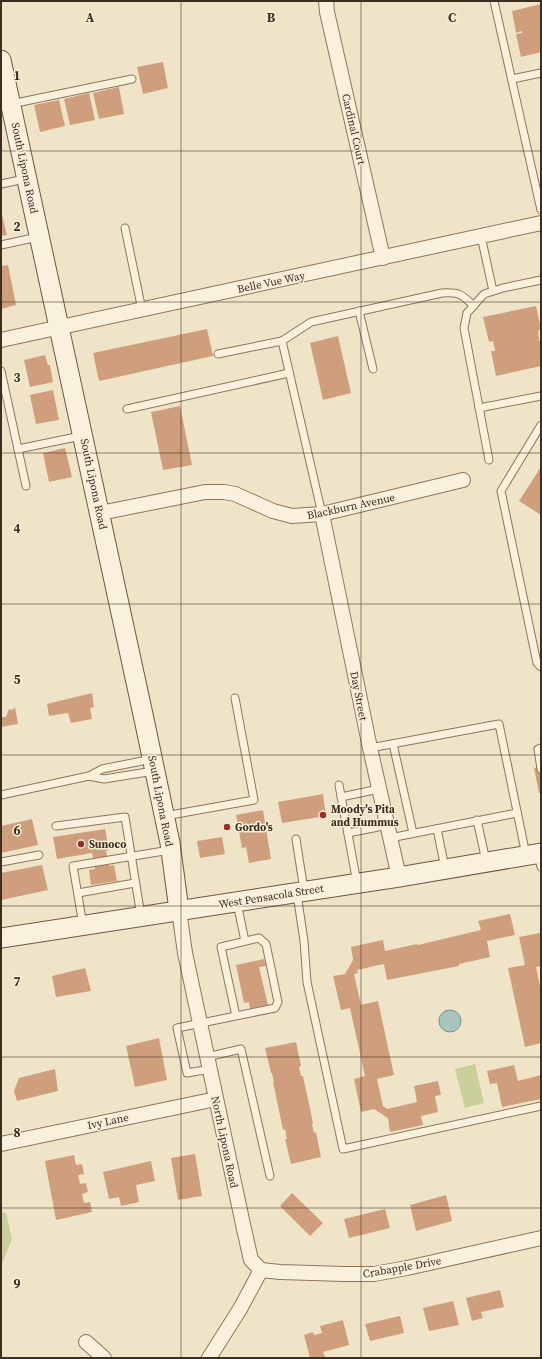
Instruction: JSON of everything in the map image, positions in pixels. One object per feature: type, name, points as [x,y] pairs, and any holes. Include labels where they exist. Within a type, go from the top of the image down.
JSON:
[{"type":"street","name":"Cardinal Court","points":[[326,1],[382,258]]},
{"type":"street","name":"South Lipona Road","points":[[1,60],[3,82],[11,104],[154,765],[171,850],[179,910]]},
{"type":"street","name":"Belle Vue Way","points":[[1,340],[541,223]]},
{"type":"street","name":"Blackburn Avenue","points":[[100,513],[205,492],[224,492],[235,494],[273,511],[292,516],[322,514],[463,480]]},
{"type":"street","name":"Day Street","points":[[322,514],[398,876]]},
{"type":"street","name":"West Pensacola Street","points":[[1,938],[486,862],[536,857]]},
{"type":"street","name":"North Lipona Road","points":[[179,910],[184,953],[251,1260],[261,1270]]},
{"type":"street","name":"Ivy Lane","points":[[1,1144],[216,1099]]},
{"type":"street","name":"Crabapple Drive","points":[[261,1270],[280,1272],[374,1274],[541,1238]]},
{"type":"street","points":[[209,1358],[240,1309],[261,1270]]},
{"type":"street","points":[[86,1342],[104,1358]]},
{"type":"lane","points":[[494,1],[541,210]]},
{"type":"lane","points":[[512,79],[541,73]]},
{"type":"lane","points":[[11,104],[132,79]]},
{"type":"lane","points":[[1,184],[27,178]]},
{"type":"lane","points":[[125,228],[142,310]]},
{"type":"lane","points":[[1,245],[40,236]]},
{"type":"lane","points":[[481,236],[493,291]]},
{"type":"lane","points":[[489,460],[464,328],[467,313],[484,294],[503,288],[541,280]]},
{"type":"lane","points":[[218,354],[282,341],[311,322],[442,293],[453,292],[462,294],[474,306]]},
{"type":"lane","points":[[359,311],[373,369]]},
{"type":"lane","points":[[282,341],[322,514]]},
{"type":"lane","points":[[1,371],[26,486]]},
{"type":"lane","points":[[127,409],[289,373]]},
{"type":"lane","points":[[479,408],[541,396]]},
{"type":"lane","points":[[541,424],[501,491],[538,664],[541,668]]},
{"type":"lane","points":[[18,449],[83,435]]},
{"type":"lane","points":[[164,816],[254,800],[236,698]]},
{"type":"lane","points":[[370,748],[499,724],[517,813],[536,857]]},
{"type":"lane","points":[[393,744],[413,833]]},
{"type":"lane","points":[[539,749],[541,769]]},
{"type":"lane","points":[[1,795],[89,776],[102,769],[117,765],[154,765]]},
{"type":"lane","points":[[117,765],[119,777]]},
{"type":"lane","points":[[89,776],[104,779],[119,777],[154,765]]},
{"type":"lane","points":[[339,785],[357,883]]},
{"type":"lane","points":[[341,796],[379,789]]},
{"type":"lane","points":[[348,833],[413,833],[517,813]]},
{"type":"lane","points":[[56,826],[125,817],[141,916]]},
{"type":"lane","points":[[477,820],[486,862]]},
{"type":"lane","points":[[437,828],[445,869]]},
{"type":"lane","points":[[296,839],[307,982],[343,1149],[541,1106]]},
{"type":"lane","points":[[83,925],[73,866],[171,850]]},
{"type":"lane","points":[[1,862],[39,855]]},
{"type":"lane","points":[[78,893],[135,884]]},
{"type":"lane","points":[[237,901],[245,941]]},
{"type":"lane","points":[[236,1016],[221,947],[259,938],[266,944],[278,1002],[275,1008],[236,1016],[200,1023],[177,1028],[187,1074],[241,1049],[270,1176]]},
{"type":"green space","points":[[475,1064],[484,1103],[465,1108],[455,1069]]},
{"type":"green space","points":[[1,1212],[6,1213],[12,1239],[1,1266]]},
{"type":"water","points":[[450,1010],[458,1013],[461,1021],[458,1029],[450,1032],[442,1029],[439,1021],[442,1013]]},
{"type":"building","points":[[541,4],[541,52],[521,57],[516,34],[522,33],[522,31],[516,33],[512,11]]},
{"type":"building","points":[[163,62],[168,88],[143,94],[137,67]]},
{"type":"building","points":[[119,87],[124,114],[99,119],[93,93]]},
{"type":"building","points":[[89,93],[95,120],[70,125],[64,99]]},
{"type":"building","points":[[59,100],[65,126],[40,132],[34,105]]},
{"type":"building","points":[[1,211],[7,235],[1,236]]},
{"type":"building","points":[[8,265],[16,305],[1,309],[1,266]]},
{"type":"building","points":[[536,306],[541,329],[538,331],[539,341],[541,340],[541,366],[496,376],[491,351],[495,351],[493,341],[489,342],[483,317]]},
{"type":"building","points":[[207,329],[213,356],[99,381],[93,353]]},
{"type":"building","points":[[338,336],[351,393],[323,400],[310,343]]},
{"type":"building","points":[[45,355],[48,365],[50,365],[53,382],[30,387],[24,360]]},
{"type":"building","points":[[53,390],[59,420],[36,424],[30,395]]},
{"type":"building","points":[[180,406],[192,465],[163,470],[151,412]]},
{"type":"building","points":[[65,448],[72,477],[49,482],[43,453]]},
{"type":"building","points":[[541,467],[541,515],[519,501]]},
{"type":"building","points":[[92,693],[94,707],[90,708],[92,719],[71,723],[68,713],[49,716],[47,704]]},
{"type":"building","points":[[15,707],[18,724],[1,727],[1,717],[6,717],[9,709],[12,710]]},
{"type":"building","points":[[541,767],[541,793],[539,793],[534,768]]},
{"type":"building","points":[[323,794],[326,816],[282,823],[278,802]]},
{"type":"building","points":[[263,810],[271,859],[249,863],[246,847],[242,848],[236,815]]},
{"type":"building","points":[[32,819],[38,845],[1,853],[1,826]]},
{"type":"building","name":"Sunoco","points":[[105,829],[109,850],[106,851],[109,866],[114,865],[117,881],[91,885],[89,870],[95,869],[92,853],[57,859],[53,837]]},
{"type":"building","points":[[222,837],[225,854],[200,858],[197,841]]},
{"type":"building","points":[[42,865],[48,890],[1,900],[1,873]]},
{"type":"building","points":[[510,914],[515,935],[487,941],[490,957],[459,964],[459,966],[387,980],[384,964],[357,970],[358,973],[354,974],[361,1005],[378,1001],[394,1075],[377,1079],[383,1106],[387,1109],[417,1102],[414,1086],[438,1081],[441,1095],[435,1096],[438,1112],[421,1116],[423,1125],[390,1132],[388,1118],[374,1109],[361,1112],[354,1079],[365,1076],[350,1008],[341,1010],[333,976],[345,974],[353,960],[351,947],[383,940],[385,951],[418,945],[481,930],[478,921]]},
{"type":"building","points":[[540,933],[541,966],[536,967],[541,991],[541,1043],[525,1047],[508,968],[525,965],[519,937]]},
{"type":"building","points":[[264,959],[266,966],[259,967],[268,1005],[250,1009],[249,1002],[244,1003],[236,965]]},
{"type":"building","points":[[85,968],[91,991],[56,997],[52,976]]},
{"type":"building","points":[[159,1038],[167,1080],[135,1087],[126,1046]]},
{"type":"building","points":[[296,1042],[301,1066],[299,1067],[301,1076],[303,1076],[314,1133],[316,1132],[321,1157],[291,1164],[285,1139],[287,1139],[285,1129],[283,1130],[274,1082],[265,1048]]},
{"type":"building","points":[[514,1065],[518,1081],[541,1075],[541,1099],[502,1107],[497,1083],[490,1084],[487,1071]]},
{"type":"building","points":[[55,1069],[58,1091],[17,1101],[14,1091],[19,1078]]},
{"type":"building","points":[[195,1154],[202,1196],[178,1200],[171,1158]]},
{"type":"building","points":[[74,1155],[76,1165],[82,1164],[84,1174],[78,1175],[80,1184],[86,1183],[88,1192],[82,1194],[84,1203],[90,1202],[92,1212],[56,1220],[45,1161]]},
{"type":"building","points":[[151,1161],[155,1181],[136,1185],[139,1202],[121,1206],[119,1197],[109,1199],[103,1172]]},
{"type":"building","points":[[292,1193],[323,1223],[310,1236],[280,1206]]},
{"type":"building","points":[[446,1195],[452,1221],[416,1231],[410,1205]]},
{"type":"building","points":[[385,1209],[390,1228],[349,1238],[344,1219]]},
{"type":"building","points":[[500,1290],[504,1307],[481,1312],[483,1318],[472,1321],[466,1298]]},
{"type":"building","points":[[453,1301],[459,1325],[429,1331],[423,1308]]},
{"type":"building","points":[[400,1316],[404,1333],[370,1341],[365,1324]]},
{"type":"building","points":[[343,1320],[349,1345],[323,1352],[325,1357],[310,1358],[304,1335],[313,1332],[314,1335],[322,1333],[320,1326]]},
{"type":"place","name":"Moody's Pita and Hummus","points":[[323,815]]},
{"type":"place","name":"Gordo's","points":[[227,827]]},
{"type":"place","name":"Sunoco","points":[[81,844]]}]
